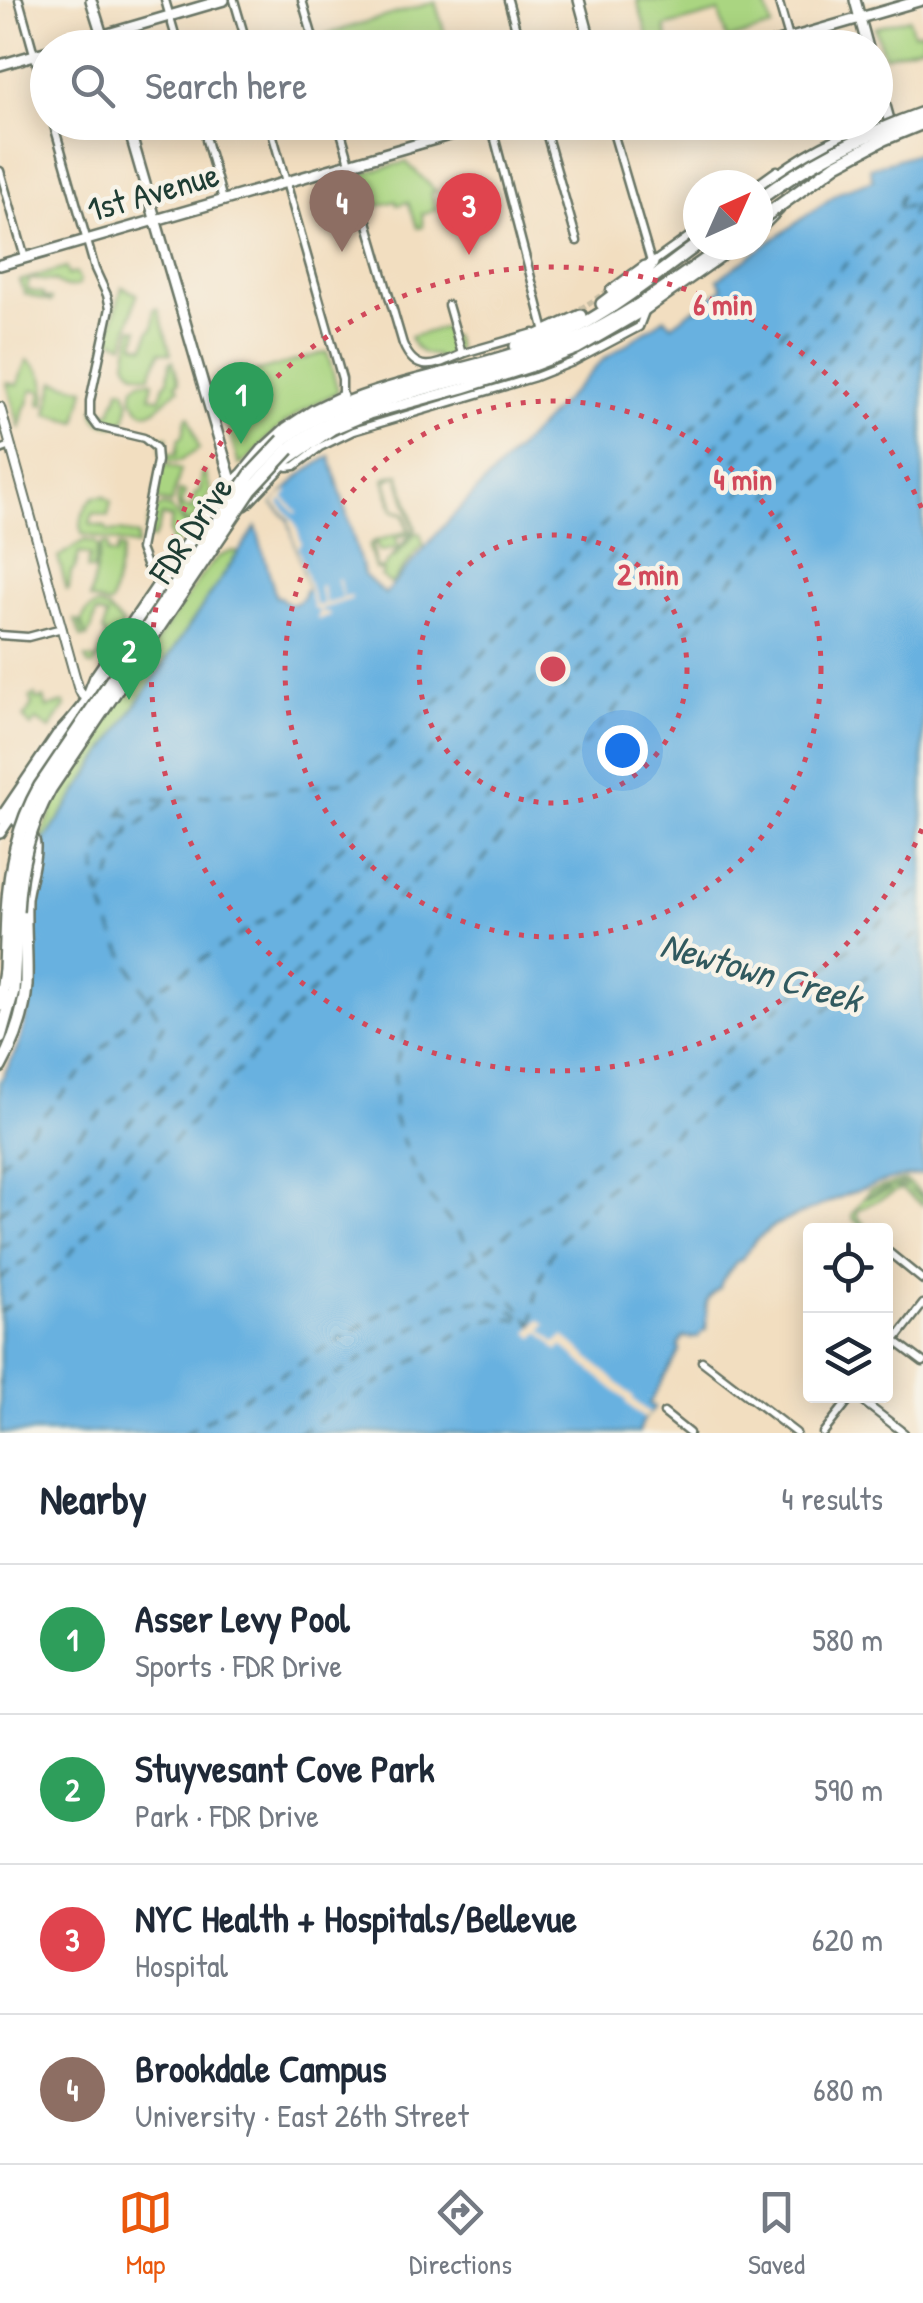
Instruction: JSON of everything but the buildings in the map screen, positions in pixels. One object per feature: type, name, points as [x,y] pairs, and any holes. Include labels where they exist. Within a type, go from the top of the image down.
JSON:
[{"type":"highway","points":[[893,129],[923,118]]},
{"type":"highway","points":[[893,133],[923,118]]},
{"type":"highway","points":[[773,179],[844,140]]},
{"type":"highway","points":[[773,189],[838,149],[863,140]]},
{"type":"highway","points":[[773,211],[837,164],[880,140]]},
{"type":"highway","name":"FDR Drive","points":[[394,392],[532,358],[570,343],[683,255]]},
{"type":"highway","name":"FDR Drive","points":[[0,1006],[12,912],[36,817],[55,780],[286,444],[394,392],[540,345],[617,310],[704,260]]},
{"type":"highway","points":[[486,361],[602,304],[652,263]]},
{"type":"highway","points":[[568,353],[610,326],[617,310]]},
{"type":"highway","points":[[347,394],[394,392],[422,396],[482,382]]},
{"type":"highway","points":[[0,1067],[15,1034],[24,996],[26,895],[34,847],[29,832],[6,817]]},
{"type":"highway","name":"FDR Drive","points":[[0,1037],[14,980],[12,912]]},
{"type":"highway","points":[[0,972],[3,989]]},
{"type":"main road","points":[[91,0],[100,30]]},
{"type":"main road","points":[[122,30],[224,0]]},
{"type":"main road","points":[[579,0],[587,30]]},
{"type":"main road","points":[[854,0],[863,30]]},
{"type":"main road","points":[[817,30],[922,0]]},
{"type":"main road","points":[[0,65],[30,56]]},
{"type":"main road","points":[[893,130],[923,118]]},
{"type":"main road","points":[[132,140],[235,498],[243,507]]},
{"type":"main road","name":"1st Avenue","points":[[0,265],[428,140]]},
{"type":"main road","points":[[773,217],[805,180],[872,140]]},
{"type":"main road","name":"FDR Drive","points":[[87,698],[100,685],[206,529],[243,507],[282,466],[314,440],[360,417],[568,353],[646,309],[716,260]]},
{"type":"main road","name":"FDR Drive","points":[[87,698],[94,680],[217,498],[299,419],[347,394]]},
{"type":"main road","points":[[0,833],[6,817],[64,740],[68,725],[87,698]]},
{"type":"street","points":[[18,0],[30,41]]},
{"type":"street","points":[[165,0],[174,30]]},
{"type":"street","points":[[234,0],[243,30]]},
{"type":"street","points":[[302,0],[311,30]]},
{"type":"street","points":[[508,0],[516,30]]},
{"type":"street","points":[[778,0],[786,30]]},
{"type":"street","points":[[58,140],[110,308],[89,412],[98,427],[144,438],[156,448],[157,461],[140,549],[146,565],[161,580]]},
{"type":"street","points":[[206,140],[223,200]]},
{"type":"street","points":[[274,140],[347,394]]},
{"type":"street","points":[[343,140],[404,348],[413,359],[424,364],[445,363],[558,322]]},
{"type":"street","points":[[496,140],[544,328]]},
{"type":"street","points":[[548,140],[577,240]]},
{"type":"street","points":[[615,140],[652,263]]},
{"type":"street","points":[[773,176],[832,140]]},
{"type":"street","points":[[0,171],[25,258]]},
{"type":"street","points":[[610,290],[683,241]]},
{"type":"street","points":[[448,305],[462,354]]},
{"type":"street","name":"FDR Drive","points":[[282,466],[295,466],[348,433],[574,362],[639,327],[646,309]]},
{"type":"street","points":[[0,407],[74,667],[87,698]]},
{"type":"street","points":[[0,450],[11,446]]},
{"type":"street","points":[[259,454],[282,466]]},
{"type":"street","points":[[0,635],[28,637],[64,628]]},
{"type":"street","points":[[893,1256],[923,1280]]},
{"type":"street","points":[[923,1304],[894,1341],[923,1362]]},
{"type":"street","points":[[702,1361],[796,1433]]},
{"type":"street","points":[[823,1433],[848,1403]]},
{"type":"street","points":[[863,1403],[904,1433]]},
{"type":"street","points":[[664,1414],[689,1433]]},
{"type":"green space","points":[[637,0],[764,0],[772,27],[724,30],[719,12],[665,27],[666,30],[646,30]]},
{"type":"green space","points":[[435,2],[444,30],[340,30]]},
{"type":"green space","points":[[909,18],[913,33],[923,31],[923,45],[893,53],[893,30],[875,27]]},
{"type":"green space","points":[[406,162],[436,191],[431,193],[436,210],[422,214],[423,227],[418,228],[408,202],[370,208],[361,174]]},
{"type":"green space","points":[[66,268],[68,275],[76,273],[79,285],[69,287],[55,281],[29,279],[27,290],[42,293],[51,302],[25,294],[19,281]]},
{"type":"green space","points":[[122,287],[137,294],[124,344],[108,339]]},
{"type":"green space","points":[[158,308],[171,354],[160,352],[150,376],[139,374],[126,361],[132,328],[138,329],[135,344],[145,347],[153,328],[154,309]]},
{"type":"green space","points":[[446,327],[457,348],[454,354],[438,361],[436,355],[420,351],[410,337]]},
{"type":"green space","points":[[327,352],[338,391],[289,421],[239,465],[215,383]]},
{"type":"green space","points":[[27,360],[44,379],[45,405],[40,404],[42,391],[32,389],[20,429],[7,383],[18,385]]},
{"type":"green space","points":[[173,361],[179,389],[155,410],[144,412],[132,398],[134,387],[141,381],[153,381],[150,396],[160,399]]},
{"type":"green space","points":[[55,381],[85,389],[77,422],[47,414]]},
{"type":"green space","points":[[120,388],[125,389],[129,402],[126,418],[114,426],[102,423],[94,407],[111,413]]},
{"type":"green space","points":[[189,416],[199,449],[180,461],[170,461],[161,451],[163,436],[168,437],[164,452],[176,455]]},
{"type":"green space","points":[[162,463],[181,469],[171,504],[153,499]]},
{"type":"green space","points":[[205,472],[211,492],[189,525],[179,510],[179,491],[185,492],[181,507],[192,509]]},
{"type":"green space","points":[[399,474],[416,529],[393,559],[416,533],[420,533],[424,546],[391,584],[381,576],[384,571],[375,569],[369,547],[372,542],[408,531],[404,515],[393,510],[384,480]],"holes":[[[398,475],[414,529],[383,568],[376,567],[372,545],[377,543],[379,552],[399,547],[396,538],[410,531],[405,514],[394,509],[386,480]]]},
{"type":"green space","points":[[103,496],[111,501],[108,516],[93,513],[90,524],[105,527],[109,532],[138,536],[137,546],[82,534],[87,504],[94,497]]},
{"type":"green space","points":[[162,506],[170,508],[187,527],[168,556],[165,554],[172,538],[172,518],[162,516],[153,539],[145,536],[151,514]]},
{"type":"green space","points":[[85,540],[98,547],[93,570],[87,569],[90,555],[79,553],[67,590],[58,557]]},
{"type":"green space","points":[[104,544],[108,545],[107,553],[116,555],[118,547],[123,549],[108,605],[90,599]]},
{"type":"green space","points":[[238,553],[43,843],[42,835],[63,783],[202,575],[218,557]]},
{"type":"green space","points":[[99,606],[123,625],[93,666],[88,665],[86,658],[97,660],[106,636],[103,631],[107,616],[96,613],[92,628],[83,638],[75,620],[85,634],[81,622],[90,609]]},
{"type":"green space","points":[[35,695],[36,700],[44,698],[47,708],[64,703],[50,729],[36,720],[31,727],[24,718],[32,705],[30,697]]},
{"type":"green space","points":[[902,1181],[892,1188],[906,1187],[905,1181],[923,1195],[909,1189],[923,1199],[923,1205],[901,1189],[858,1210],[857,1217],[863,1223],[858,1223],[852,1214],[863,1199],[890,1190],[865,1197],[869,1191]]},
{"type":"water","name":"Newtown Creek","points":[[923,151],[923,1174],[848,1194],[775,1225],[755,1241],[710,1297],[706,1329],[697,1338],[683,1337],[678,1345],[680,1350],[649,1404],[654,1408],[639,1433],[0,1433],[0,1082],[18,1047],[29,1008],[33,888],[43,843],[256,527],[276,597],[292,604],[298,602],[308,588],[288,519],[273,504],[301,475],[330,456],[364,575],[385,594],[449,520],[603,360],[665,318],[672,325],[696,310],[723,288],[718,279],[745,260],[773,260],[773,240],[841,191],[873,180],[870,168]]},
{"type":"pier","points":[[287,490],[284,498],[298,512],[282,500],[279,503],[296,525],[302,544],[298,547],[316,606],[324,604],[319,586],[322,585],[326,604],[342,599],[339,578],[343,598],[352,599],[321,609],[330,616],[317,620],[319,612],[314,610],[291,520],[273,503]]},
{"type":"pier","points":[[540,1319],[547,1324],[542,1330],[556,1343],[564,1336],[650,1414],[644,1419],[562,1346],[558,1351],[540,1332],[534,1338],[528,1332]]},
{"type":"ferry route","points":[[119,816],[125,806],[138,799],[306,788],[345,781],[381,756],[459,680],[897,209],[902,192],[923,179]]},
{"type":"ferry route","points":[[0,1164],[155,990],[288,904],[717,445],[821,328],[909,221],[923,186]]},
{"type":"ferry route","points":[[898,208],[923,204]]},
{"type":"ferry route","points":[[0,1248],[85,1171],[841,345],[923,238]]},
{"type":"ferry route","points":[[0,1279],[31,1256],[568,684],[855,365],[923,273]]},
{"type":"ferry route","points":[[0,1312],[49,1276],[855,403],[923,308]]},
{"type":"ferry route","points":[[534,1326],[428,1195],[394,1118],[395,1068],[432,944],[453,899],[504,833],[877,419],[923,347]]},
{"type":"ferry route","points":[[107,834],[110,842],[120,842],[167,800]]},
{"type":"ferry route","points":[[101,899],[133,821],[128,814],[119,815]]},
{"type":"ferry route","points":[[0,1213],[143,1071],[163,1025],[119,945],[101,901],[97,861],[107,832]]},
{"type":"ferry route","points":[[185,1433],[491,1247],[923,887]]},
{"type":"ferry route","points":[[534,1324],[535,1302],[546,1264],[594,1202],[923,930]]},
{"type":"ferry route","points":[[241,1433],[451,1305],[492,1302],[529,1322]]},
{"type":"ferry route","points":[[298,1433],[475,1323],[504,1318],[533,1325]]},
{"type":"tunnel","points":[[573,314],[610,290]]},
{"type":"place","name":"Brookdale Campus","points":[[342,252]]},
{"type":"place","name":"NYC Health + Hospitals/Bellevue","points":[[469,255]]},
{"type":"place","name":"Asser Levy Pool","points":[[241,444]]},
{"type":"place","name":"Stuyvesant Cove Park","points":[[129,700]]}]
